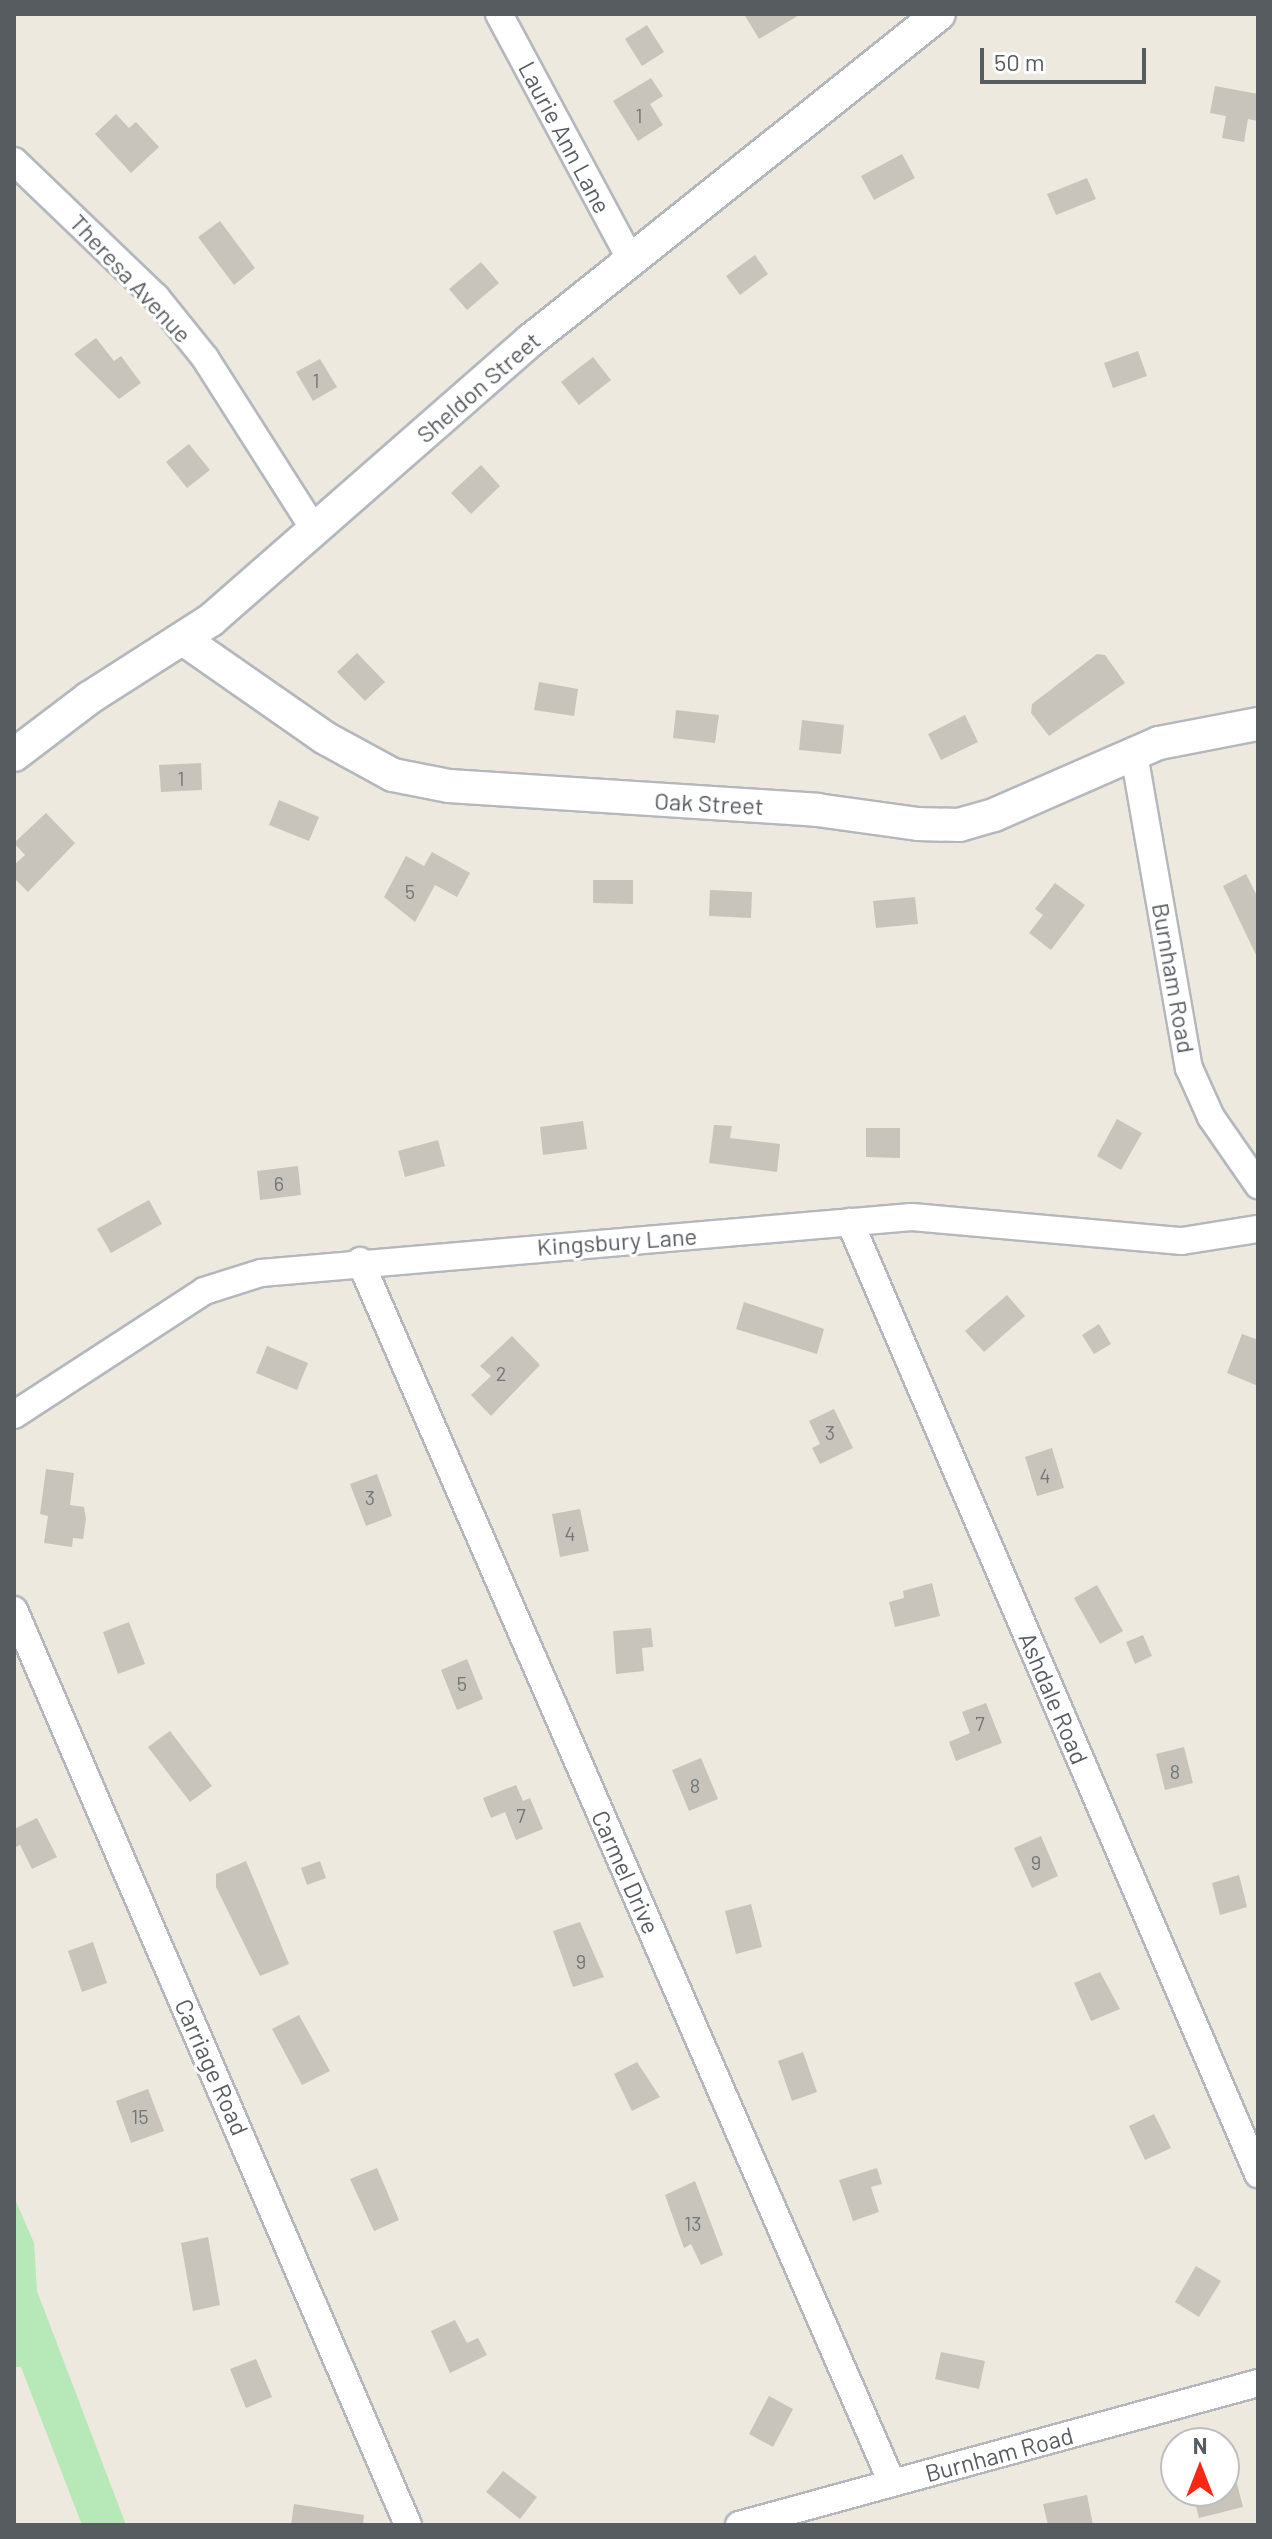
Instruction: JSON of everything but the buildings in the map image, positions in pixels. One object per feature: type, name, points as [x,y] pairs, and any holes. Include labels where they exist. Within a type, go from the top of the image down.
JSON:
[{"type":"street","name":"Laurie Ann Lane","points":[[499,14],[631,260]]},
{"type":"street","name":"Sheldon Street","points":[[14,755],[183,639],[312,526],[631,260],[939,14]]},
{"type":"street","name":"Theresa Avenue","points":[[14,161],[156,297],[205,358],[312,526]]},
{"type":"street","name":"Oak Street","points":[[183,639],[325,738],[393,775],[449,786],[959,825],[1134,754],[1236,724],[1258,724]]},
{"type":"street","name":"Burnham Road","points":[[1134,754],[1189,1068],[1211,1117],[1258,1185]]},
{"type":"street","name":"Kingsbury Lane","points":[[14,1415],[204,1291],[261,1273],[360,1261],[850,1222],[985,1219],[1182,1241],[1258,1229]]},
{"type":"street","name":"Ashdale Road","points":[[850,1222],[1258,2174]]},
{"type":"street","name":"Carmel Drive","points":[[360,1261],[892,2483]]},
{"type":"street","name":"Carriage Road","points":[[14,1610],[408,2525]]},
{"type":"street","name":"Burnham Road","points":[[739,2525],[1258,2383]]},
{"type":"green space","points":[[14,2197],[34,2243],[37,2291],[126,2525],[82,2525],[21,2367],[14,2367]]}]
